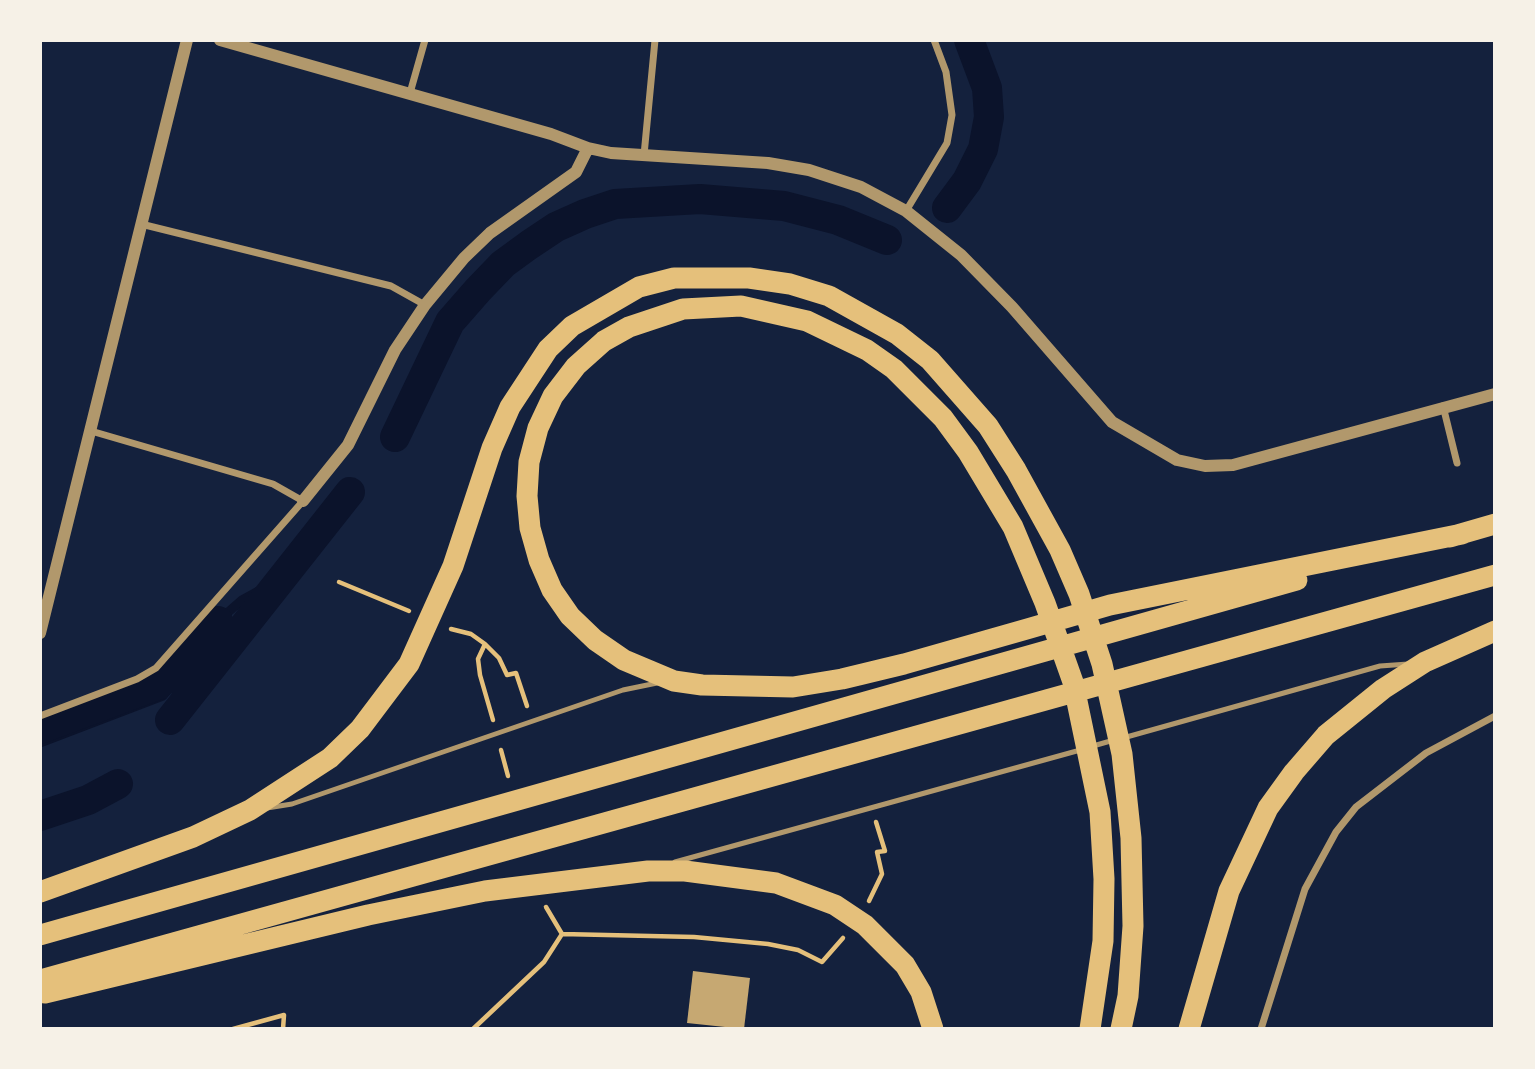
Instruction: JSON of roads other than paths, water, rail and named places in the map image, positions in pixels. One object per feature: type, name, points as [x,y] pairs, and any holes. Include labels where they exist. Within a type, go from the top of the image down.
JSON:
[{"type":"highway","points":[[40,892],[193,837],[250,810],[330,758],[360,729],[408,664],[453,566],[488,459],[505,417],[527,375],[548,349],[572,326],[639,287],[674,278],[711,275],[790,284],[829,296],[864,314],[930,360],[988,426],[1017,470],[1060,550],[1079,594],[1102,664],[1122,754],[1131,838],[1133,926],[1128,996],[1121,1029]]},
{"type":"highway","points":[[1090,1029],[1103,941],[1100,812],[1073,682],[1030,563],[1013,527],[968,452],[919,393],[867,350],[807,321],[741,306],[711,306],[683,309],[629,327],[604,341],[576,366],[553,396],[538,428],[529,461],[527,496],[530,528],[538,560],[552,590],[570,616],[594,640],[624,660],[674,681],[702,685],[793,687],[904,664],[1027,629],[1110,604],[1462,534]]},
{"type":"highway","points":[[40,935],[1495,524]]},
{"type":"highway","points":[[40,979],[1495,575]]},
{"type":"highway","points":[[1189,1029],[1229,891],[1268,808],[1294,772],[1326,735],[1382,689],[1425,662],[1495,631]]},
{"type":"highway","points":[[40,994],[355,918],[472,894],[648,871],[727,875],[776,883],[835,905],[865,925],[905,965],[921,992],[933,1029]]},
{"type":"street","points":[[40,633],[187,40]]},
{"type":"street","points":[[220,40],[551,134],[588,148],[645,155],[716,157],[809,170],[861,187],[906,211],[961,254],[1004,298],[1112,422],[1177,460],[1205,466],[1233,465],[1495,394]]},
{"type":"street","points":[[410,93],[425,40]]},
{"type":"street","points":[[645,155],[655,40]]},
{"type":"street","points":[[906,211],[947,143],[951,93],[934,40]]},
{"type":"street","points":[[40,716],[137,679],[156,668],[303,501],[348,445],[395,350],[425,305],[464,258],[490,233],[576,173],[588,148]]},
{"type":"street","points":[[141,224],[391,285],[425,305]]},
{"type":"street","points":[[1443,406],[1457,463]]},
{"type":"street","points":[[91,431],[272,484],[303,501]]},
{"type":"street","points":[[1261,1029],[1305,889],[1336,832],[1356,807],[1426,753],[1495,716]]},
{"type":"lane","points":[[648,871],[1380,666],[1425,662]]},
{"type":"lane","points":[[250,810],[292,804],[623,690],[674,681]]},
{"type":"waterway","points":[[947,208],[967,181],[983,149],[989,117],[987,88],[969,40]]},
{"type":"waterway","points":[[395,437],[450,322],[503,264],[556,227],[585,214],[615,204],[700,199],[784,206],[838,220],[887,240]]},
{"type":"waterway","points":[[170,720],[350,492]]},
{"type":"waterway","points":[[40,743],[163,696],[213,634],[218,621],[242,600],[282,578]]},
{"type":"waterway","points":[[40,729],[158,685],[172,674],[218,621]]},
{"type":"waterway","points":[[40,816],[88,800],[118,784]]}]
